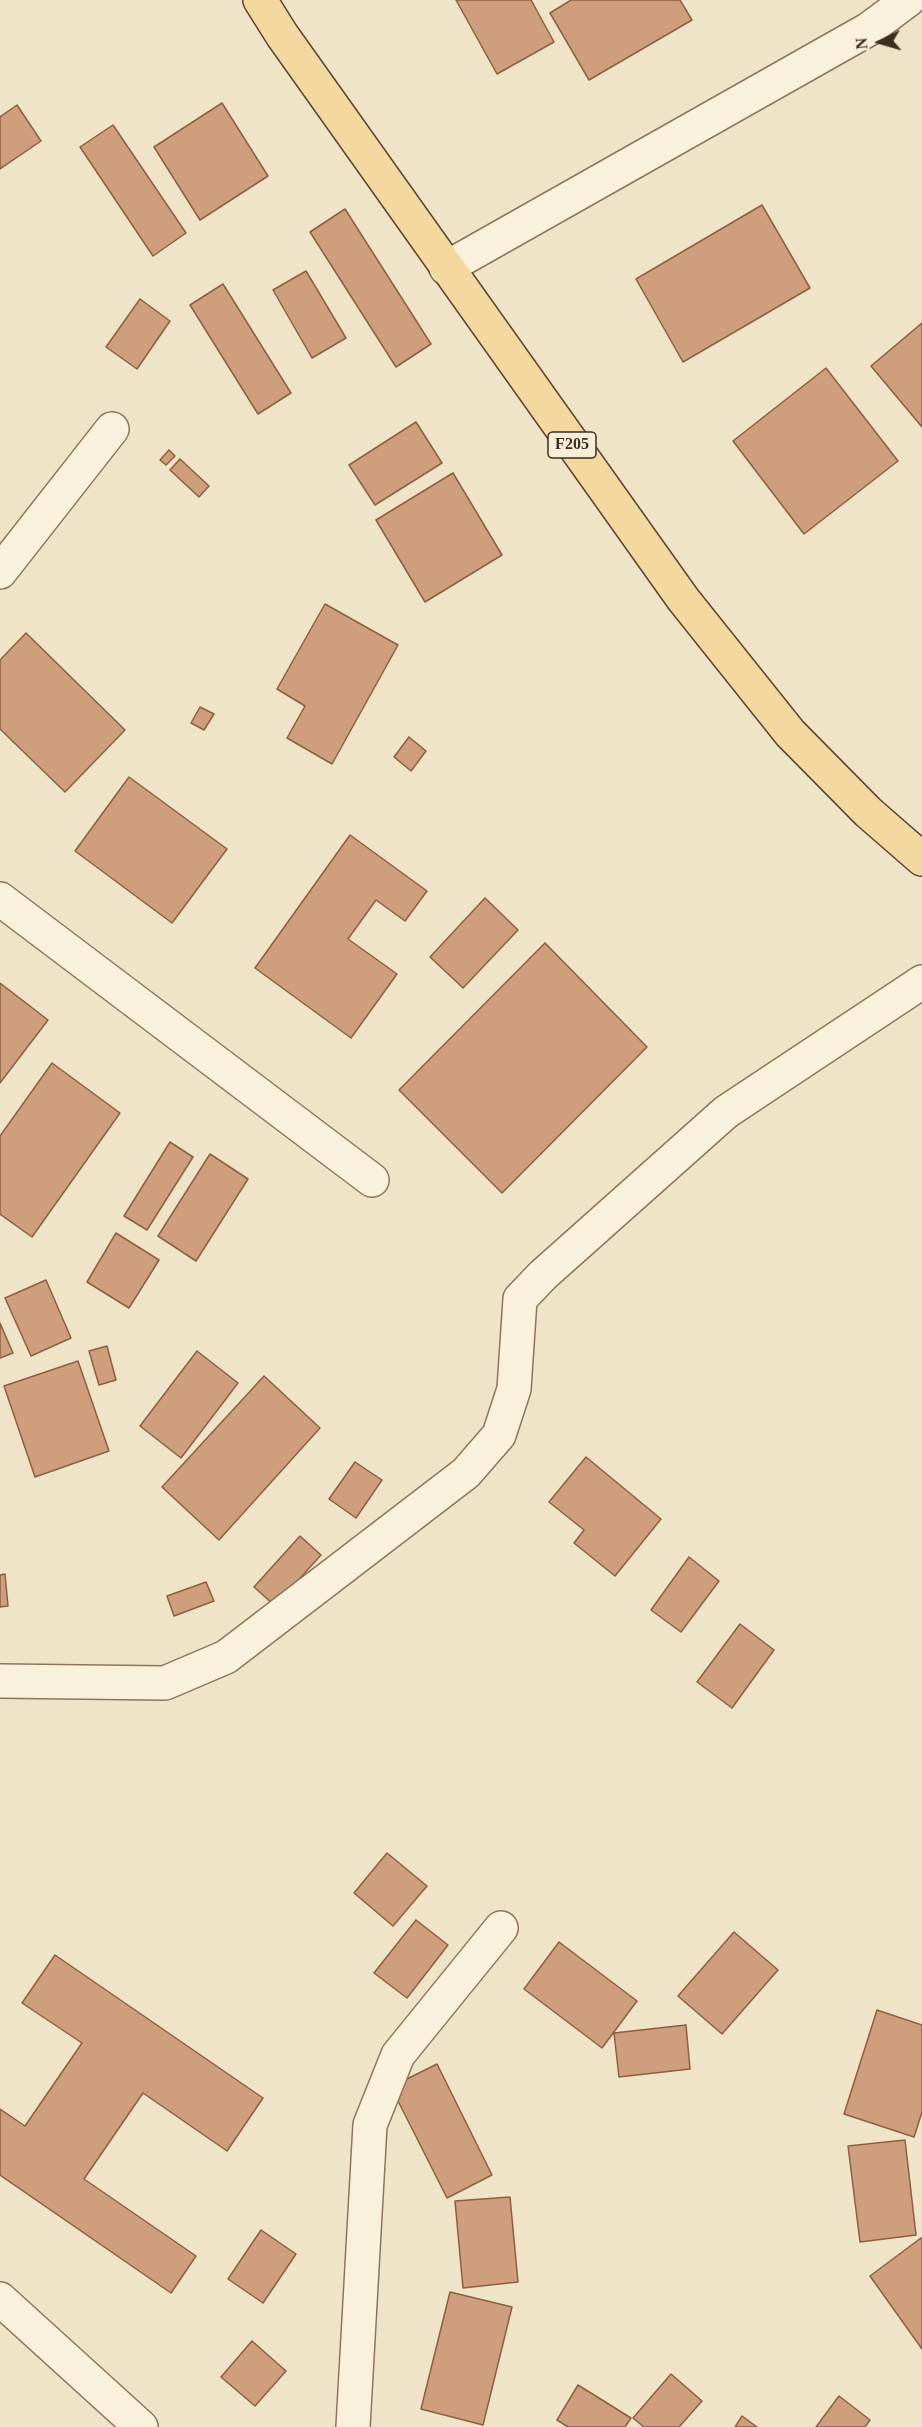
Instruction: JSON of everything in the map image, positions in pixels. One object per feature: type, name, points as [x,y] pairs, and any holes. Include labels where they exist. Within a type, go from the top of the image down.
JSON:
[{"type":"main road","name":"F205","points":[[260,0],[282,35],[683,600],[783,724],[868,812],[922,859]]},
{"type":"street","points":[[447,268],[869,29],[908,0]]},
{"type":"street","points":[[0,572],[112,429]]},
{"type":"street","points":[[0,899],[372,1180]]},
{"type":"street","points":[[0,1681],[165,1683],[226,1657],[466,1473],[499,1435],[514,1389],[520,1299],[543,1275],[726,1112],[922,982]]},
{"type":"street","points":[[353,2427],[370,2125],[398,2055],[501,1928]]},
{"type":"street","points":[[0,2299],[146,2425]]},
{"type":"building","points":[[456,0],[531,0],[554,42],[497,74]]},
{"type":"building","points":[[571,0],[680,0],[692,20],[589,80],[550,13]]},
{"type":"building","points":[[222,103],[268,176],[200,220],[154,147]]},
{"type":"building","points":[[17,105],[41,141],[0,169],[0,117]]},
{"type":"building","points":[[113,125],[186,233],[153,256],[80,147]]},
{"type":"building","points":[[762,205],[810,288],[683,362],[636,279]]},
{"type":"building","points":[[345,209],[431,344],[396,367],[310,232]]},
{"type":"building","points":[[306,271],[346,338],[312,358],[273,290]]},
{"type":"building","points":[[223,284],[291,393],[258,414],[190,305]]},
{"type":"building","points":[[140,299],[170,321],[137,369],[106,347]]},
{"type":"building","points":[[922,323],[922,427],[871,366]]},
{"type":"building","points":[[826,368],[898,461],[804,534],[733,441]]},
{"type":"building","points":[[416,422],[442,463],[375,505],[349,465]]},
{"type":"building","points":[[169,450],[175,456],[166,465],[160,460]]},
{"type":"building","points":[[180,459],[209,486],[199,497],[170,470]]},
{"type":"building","points":[[453,473],[502,555],[425,602],[376,520]]},
{"type":"building","points":[[325,604],[398,645],[332,764],[287,738],[305,706],[277,689]]},
{"type":"building","points":[[26,633],[125,730],[65,792],[0,729],[0,660]]},
{"type":"building","points":[[200,707],[214,714],[204,730],[191,723]]},
{"type":"building","points":[[409,737],[426,751],[411,771],[394,757]]},
{"type":"building","points":[[129,777],[227,849],[172,923],[75,851]]},
{"type":"building","points":[[350,835],[427,891],[405,921],[376,900],[348,939],[397,974],[351,1038],[255,968]]},
{"type":"building","points":[[485,898],[518,930],[463,988],[430,957]]},
{"type":"building","points":[[545,943],[647,1047],[502,1193],[399,1090]]},
{"type":"building","points":[[0,983],[48,1020],[0,1083]]},
{"type":"building","points":[[52,1063],[120,1113],[32,1237],[0,1214],[0,1136]]},
{"type":"building","points":[[170,1142],[193,1157],[147,1230],[124,1216]]},
{"type":"building","points":[[210,1154],[248,1179],[196,1261],[158,1236]]},
{"type":"building","points":[[116,1233],[159,1260],[129,1308],[87,1282]]},
{"type":"building","points":[[46,1280],[71,1338],[31,1356],[5,1298]]},
{"type":"building","points":[[0,1323],[13,1353],[0,1358]]},
{"type":"building","points":[[107,1346],[116,1380],[99,1385],[89,1351]]},
{"type":"building","points":[[197,1351],[238,1383],[181,1458],[140,1426]]},
{"type":"building","points":[[78,1361],[109,1451],[35,1477],[4,1386]]},
{"type":"building","points":[[264,1376],[320,1428],[219,1540],[162,1487]]},
{"type":"building","points":[[586,1457],[661,1519],[615,1576],[574,1543],[584,1530],[549,1502]]},
{"type":"building","points":[[355,1462],[382,1480],[356,1518],[329,1499]]},
{"type":"building","points":[[300,1536],[321,1555],[275,1606],[254,1587]]},
{"type":"building","points":[[689,1557],[719,1581],[681,1632],[651,1610]]},
{"type":"building","points":[[5,1574],[8,1606],[0,1607],[0,1575]]},
{"type":"building","points":[[206,1582],[214,1601],[174,1616],[167,1596]]},
{"type":"building","points":[[740,1624],[774,1650],[732,1708],[697,1682]]},
{"type":"building","points":[[387,1853],[427,1886],[393,1926],[354,1893]]},
{"type":"building","points":[[416,1920],[448,1945],[407,1998],[374,1973]]},
{"type":"building","points":[[734,1932],[778,1970],[722,2034],[678,1996]]},
{"type":"building","points":[[559,1942],[637,2001],[602,2048],[524,1989]]},
{"type":"building","points":[[55,1955],[263,2098],[227,2151],[143,2093],[84,2179],[196,2256],[171,2293],[0,2175],[0,2109],[25,2126],[82,2043],[22,2003]]},
{"type":"building","points":[[877,2010],[922,2025],[922,2112],[914,2137],[844,2114]]},
{"type":"building","points":[[686,2025],[690,2069],[619,2077],[614,2033]]},
{"type":"building","points":[[437,2064],[492,2175],[447,2198],[391,2087]]},
{"type":"building","points":[[905,2140],[916,2235],[860,2242],[848,2146]]},
{"type":"building","points":[[510,2197],[518,2282],[463,2288],[455,2201]]},
{"type":"building","points":[[261,2230],[296,2254],[263,2303],[228,2279]]},
{"type":"building","points":[[921,2238],[922,2240],[922,2349],[870,2276]]},
{"type":"building","points":[[450,2292],[512,2307],[483,2425],[421,2409]]},
{"type":"building","points":[[252,2341],[286,2371],[255,2406],[221,2377]]},
{"type":"building","points":[[671,2374],[702,2401],[679,2427],[644,2427],[633,2418]]},
{"type":"building","points":[[578,2385],[631,2418],[625,2427],[568,2427],[557,2420]]},
{"type":"building","points":[[839,2396],[870,2420],[865,2427],[816,2427]]},
{"type":"building","points":[[742,2416],[757,2427],[735,2427]]}]
